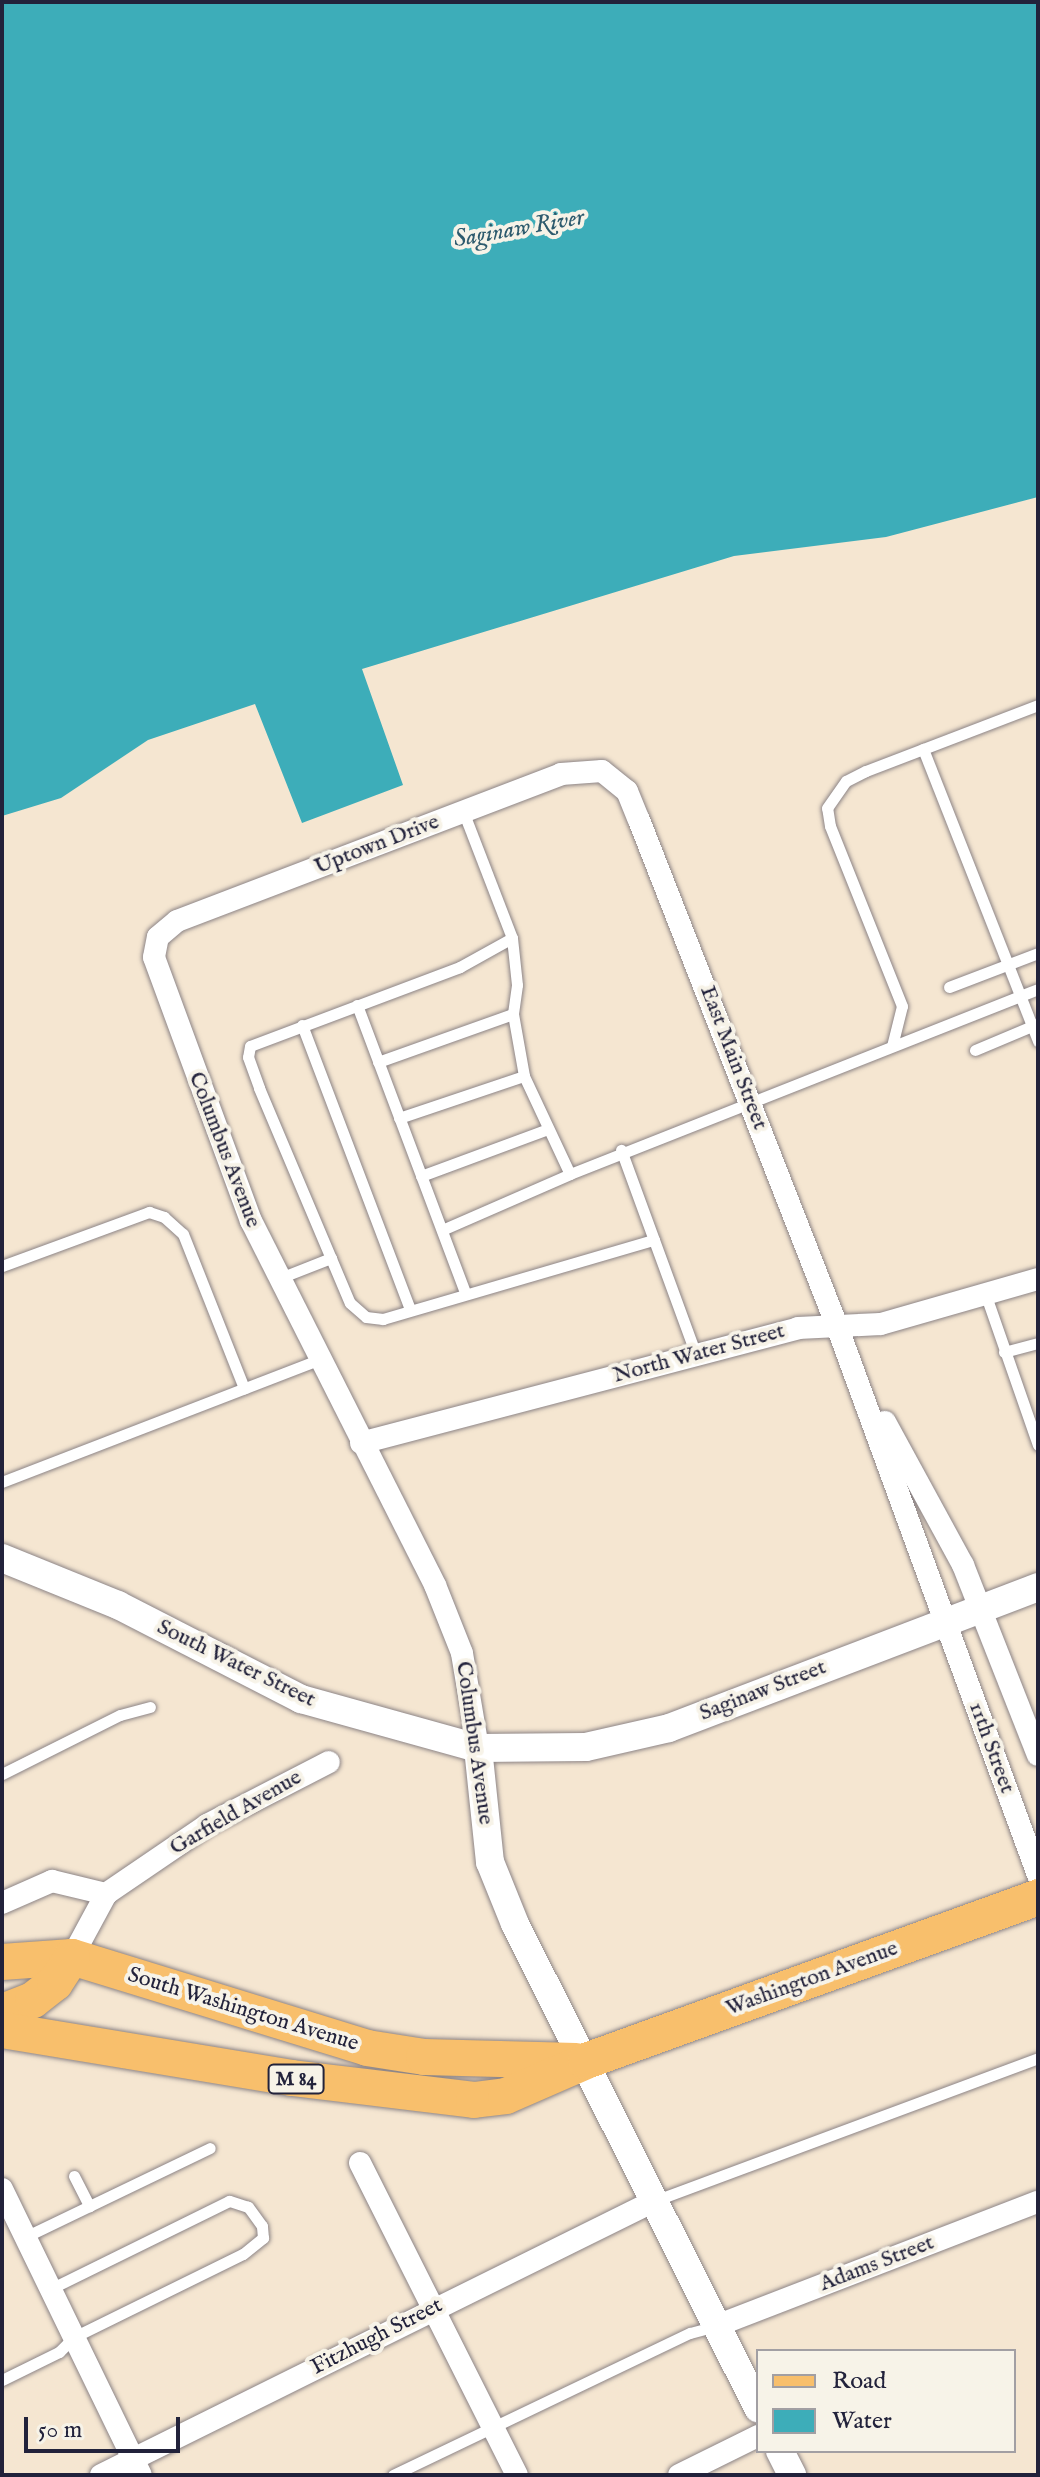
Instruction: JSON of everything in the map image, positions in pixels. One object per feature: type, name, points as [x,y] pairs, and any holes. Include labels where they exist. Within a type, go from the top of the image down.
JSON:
[{"type":"main road","name":"Washington Avenue","points":[[586,2061],[1038,1897]]},
{"type":"main road","name":"South Washington Avenue","points":[[72,1957],[367,2048],[424,2057],[586,2061]]},
{"type":"main road","name":"M 84","points":[[2,1962],[72,1957]]},
{"type":"main road","points":[[2,2012],[33,2000],[55,1983],[72,1957]]},
{"type":"main road","name":"South Washington Avenue","points":[[2,2030],[451,2100],[506,2096],[586,2061]]},
{"type":"street","name":"Uptown Drive","points":[[158,937],[177,921],[561,774],[602,771]]},
{"type":"street","name":"East Main Street","points":[[602,771],[627,791],[849,1355],[943,1622]]},
{"type":"street","name":"Columbus Avenue","points":[[158,937],[154,957],[162,988],[251,1221],[318,1360],[429,1573],[462,1653],[478,1748],[490,1862],[515,1924],[756,2404]]},
{"type":"street","name":"North Water Street","points":[[361,1443],[798,1328],[881,1324],[1038,1279]]},
{"type":"street","name":"East Main Street","points":[[849,1355],[982,1607],[1038,1755]]},
{"type":"street","name":"South Water Street","points":[[2,1558],[118,1605],[301,1699],[478,1748]]},
{"type":"street","name":"Saginaw Street","points":[[478,1748],[586,1747],[669,1728],[1038,1587]]},
{"type":"street","name":"11th Street","points":[[943,1622],[1038,1875]]},
{"type":"street","name":"Garfield Avenue","points":[[72,1957],[106,1894],[207,1825],[329,1762]]},
{"type":"street","points":[[2,1903],[52,1881],[106,1894]]},
{"type":"street","points":[[360,2163],[517,2475]]},
{"type":"street","points":[[2,2189],[15,2232],[50,2289],[137,2467]]},
{"type":"street","name":"Fitzhugh Street","points":[[101,2475],[137,2467],[434,2309],[654,2201]]},
{"type":"street","name":"Adams Street","points":[[716,2326],[1038,2202]]},
{"type":"street","points":[[679,2475],[756,2437]]},
{"type":"street","points":[[781,2453],[792,2475]]},
{"type":"lane","points":[[892,1046],[902,1006],[827,808],[846,781],[923,749],[1037,708]]},
{"type":"lane","points":[[923,749],[1020,996],[1035,1025],[1038,1041]]},
{"type":"lane","points":[[463,811],[512,938],[517,985],[513,1014],[524,1076],[570,1174]]},
{"type":"lane","points":[[512,938],[460,967],[250,1046],[248,1057],[350,1303],[366,1317],[383,1319],[654,1240]]},
{"type":"lane","points":[[949,987],[1038,953]]},
{"type":"lane","points":[[442,1230],[621,1150],[1038,989]]},
{"type":"lane","points":[[357,1005],[465,1293]]},
{"type":"lane","points":[[378,1062],[513,1014]]},
{"type":"lane","points":[[302,1025],[410,1310]]},
{"type":"lane","points":[[975,1050],[1035,1025]]},
{"type":"lane","points":[[399,1118],[524,1076]]},
{"type":"lane","points":[[421,1176],[548,1129]]},
{"type":"lane","points":[[621,1150],[696,1355]]},
{"type":"lane","points":[[2,1266],[149,1212],[164,1217],[183,1234],[244,1388]]},
{"type":"lane","points":[[278,1279],[331,1258]]},
{"type":"lane","points":[[985,1293],[1038,1445]]},
{"type":"lane","points":[[1004,1352],[1038,1343]]},
{"type":"lane","points":[[2,1482],[318,1360]]},
{"type":"lane","points":[[2,1774],[120,1715],[150,1707]]},
{"type":"lane","points":[[654,2201],[1038,2058]]},
{"type":"lane","points":[[15,2232],[89,2206],[210,2148]]},
{"type":"lane","points":[[74,2176],[89,2206]]},
{"type":"lane","points":[[2,2380],[59,2352],[74,2337],[243,2254],[263,2238],[262,2226],[248,2207],[229,2201],[50,2289]]},
{"type":"lane","points":[[393,2475],[690,2333],[716,2326]]},
{"type":"water","name":"Saginaw River","points":[[2,2],[1038,2],[1038,497],[886,537],[734,556],[362,669],[403,785],[302,823],[255,704],[148,740],[61,798],[2,816]]}]
